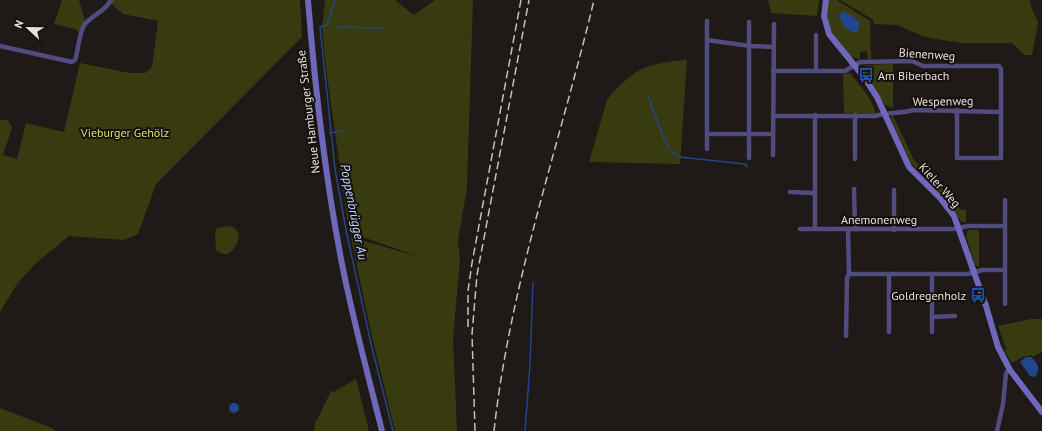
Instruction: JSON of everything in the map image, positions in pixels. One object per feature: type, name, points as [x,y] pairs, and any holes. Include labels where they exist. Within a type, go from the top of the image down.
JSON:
[{"type":"street","points":[[0,46],[72,62],[75,60],[84,25],[108,5],[111,0]]},
{"type":"street","name":"Neue Hamburger Straße","points":[[308,0],[317,102],[327,180],[352,311],[382,431]]},
{"type":"street","name":"Kieler Weg","points":[[826,0],[825,23],[829,34],[864,77],[885,112],[909,167],[940,198],[954,216],[986,306],[995,339],[1010,370],[1042,412]]},
{"type":"street","points":[[707,21],[707,149]]},
{"type":"street","points":[[749,158],[750,22]]},
{"type":"street","points":[[773,155],[774,24]]},
{"type":"street","points":[[816,35],[816,71]]},
{"type":"street","points":[[707,40],[750,46],[774,47]]},
{"type":"street","name":"Bienenweg","points":[[773,71],[845,71],[860,62],[912,61],[922,66],[999,66],[1001,69],[1000,112]]},
{"type":"street","name":"Wespenweg","points":[[885,112],[906,112],[913,110],[957,110],[1000,112]]},
{"type":"street","points":[[957,110],[957,158],[1001,158],[1000,112]]},
{"type":"street","points":[[773,116],[875,116],[885,112]]},
{"type":"street","points":[[814,115],[815,229]]},
{"type":"street","points":[[855,115],[855,159]]},
{"type":"street","points":[[707,134],[773,134]]},
{"type":"street","points":[[854,189],[854,229]]},
{"type":"street","points":[[894,190],[894,230]]},
{"type":"street","points":[[790,192],[815,193]]},
{"type":"street","points":[[1005,200],[1005,304]]},
{"type":"street","name":"Anemonenweg","points":[[800,229],[894,230],[959,228],[968,226],[1005,226]]},
{"type":"street","points":[[846,336],[847,278],[849,274],[848,229]]},
{"type":"street","points":[[849,274],[968,274],[982,270],[1005,270]]},
{"type":"street","points":[[889,274],[889,332]]},
{"type":"street","points":[[932,274],[932,332]]},
{"type":"street","points":[[932,317],[955,316]]},
{"type":"street","points":[[997,431],[1003,404],[1006,373],[1010,370]]},
{"type":"green space","points":[[62,0],[79,0],[85,20],[79,32],[75,29],[54,24]]},
{"type":"green space","name":"Vieburger Gehölz","points":[[107,0],[300,0],[302,37],[156,184],[138,234],[124,240],[69,236],[34,265],[17,284],[0,312],[0,120],[8,120],[12,128],[3,155],[17,159],[26,123],[64,132],[80,63],[129,73],[145,73],[152,67],[158,21],[123,14]]},
{"type":"green space","points":[[325,0],[395,0],[414,15],[435,0],[473,0],[467,187],[458,241],[460,260],[453,338],[457,431],[395,431],[370,328],[351,237],[419,257],[349,232],[326,68],[322,27]]},
{"type":"green space","points":[[768,0],[819,0],[817,16],[771,13]]},
{"type":"green space","points":[[828,0],[837,0],[870,21],[871,59],[868,59],[867,51],[860,52],[860,59],[854,58],[837,43],[829,29],[827,22],[826,14]]},
{"type":"green space","points":[[840,0],[1030,0],[1038,23],[1032,55],[1025,55],[1012,43],[961,43],[925,37],[897,25],[874,24],[872,19]]},
{"type":"green space","points":[[687,60],[680,164],[589,162],[607,100],[610,96],[636,72],[663,63]]},
{"type":"green space","points":[[893,64],[893,108],[885,105],[862,69],[865,65]]},
{"type":"green space","points":[[850,73],[869,99],[875,114],[844,113],[843,74]]},
{"type":"green space","points":[[892,114],[914,160],[938,183],[960,209],[966,210],[966,223],[961,221],[942,195],[911,163],[891,119]]},
{"type":"green space","points":[[227,226],[233,227],[239,233],[239,238],[235,247],[229,253],[225,254],[216,250],[215,232],[217,228]]},
{"type":"green space","points":[[968,230],[979,230],[979,267],[975,265],[966,236]]},
{"type":"green space","points":[[1031,319],[1042,319],[1042,352],[1033,357],[1031,355],[1023,357],[1012,363],[1005,352],[1006,348],[998,326]]},
{"type":"green space","points":[[356,379],[369,431],[314,431],[315,421],[317,420],[331,391],[334,392]]},
{"type":"green space","points":[[0,408],[52,428],[56,431],[0,431]]},
{"type":"water","points":[[843,11],[853,16],[860,23],[857,33],[850,31],[844,25],[839,16]]},
{"type":"water","points":[[1026,357],[1031,357],[1037,364],[1038,372],[1035,377],[1030,376],[1020,362]]},
{"type":"water","points":[[232,403],[236,403],[238,404],[238,412],[232,413],[229,410],[229,406]]},
{"type":"waterway","name":"Poppenbrügger Au","points":[[335,0],[327,25],[320,27],[335,169],[347,235],[372,348],[393,431]]},
{"type":"waterway","points":[[338,27],[383,28]]},
{"type":"waterway","points":[[648,96],[664,139],[670,150]]},
{"type":"waterway","points":[[330,133],[342,131]]},
{"type":"waterway","points":[[672,152],[679,157],[745,164],[747,167]]},
{"type":"waterway","points":[[525,431],[530,365],[533,282]]},
{"type":"railway","points":[[468,327],[468,291],[472,263],[521,0]]},
{"type":"railway","points":[[475,431],[472,334],[477,275],[529,0]]},
{"type":"railway","points":[[494,431],[501,376],[524,268],[594,0]]},
{"type":"place","name":"Am Biberbach","points":[[866,75]]},
{"type":"place","name":"Goldregenholz","points":[[978,295]]}]
